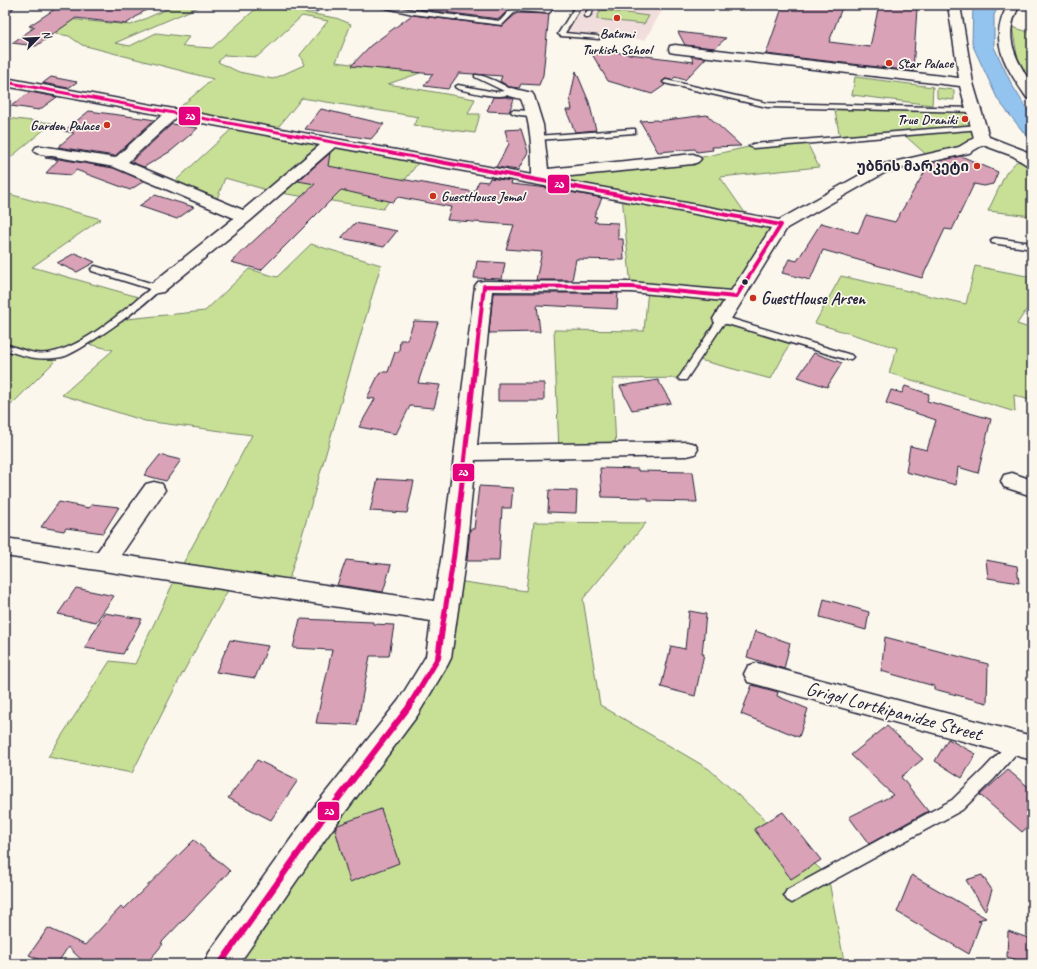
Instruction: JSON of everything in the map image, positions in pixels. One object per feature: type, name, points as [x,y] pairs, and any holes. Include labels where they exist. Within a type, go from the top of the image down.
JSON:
[{"type":"street","points":[[5,8],[9,5]]},
{"type":"street","points":[[954,5],[966,83],[980,133],[1018,152],[1032,162]]},
{"type":"street","points":[[1014,5],[1007,14],[1004,40],[1017,74],[1032,95]]},
{"type":"street","points":[[675,49],[966,83]]},
{"type":"street","points":[[5,82],[332,142],[540,178],[781,225]]},
{"type":"street","points":[[511,92],[527,96],[530,102],[537,138],[540,178]]},
{"type":"street","points":[[118,163],[173,113]]},
{"type":"street","points":[[722,319],[781,225],[881,169],[964,150],[980,133]]},
{"type":"street","points":[[157,288],[245,217],[332,142]]},
{"type":"street","points":[[41,150],[118,163],[245,217]]},
{"type":"street","points":[[540,178],[693,159]]},
{"type":"street","points":[[220,964],[321,821],[408,708],[438,658],[465,453],[484,286],[630,287],[736,297]]},
{"type":"street","points":[[465,453],[687,449]]},
{"type":"street","points":[[1012,481],[1032,488]]},
{"type":"street","points":[[103,562],[154,490]]},
{"type":"street","points":[[5,547],[445,613]]},
{"type":"street","name":"Grigol Lortkipanidze Street","points":[[756,674],[1024,746]]},
{"type":"lane","points":[[277,5],[316,10],[321,5]]},
{"type":"lane","points":[[376,5],[420,13],[502,23],[514,9],[548,11],[552,5]]},
{"type":"lane","points":[[580,5],[561,34],[597,38]]},
{"type":"lane","points":[[587,16],[594,5]]},
{"type":"lane","points":[[477,76],[511,92]]},
{"type":"lane","points":[[666,82],[767,105],[973,110]]},
{"type":"lane","points":[[458,87],[495,94],[511,92]]},
{"type":"lane","points":[[515,112],[532,114]]},
{"type":"lane","points":[[537,138],[632,131]]},
{"type":"lane","points":[[753,146],[980,133]]},
{"type":"lane","points":[[996,241],[1032,246]]},
{"type":"lane","points":[[95,269],[157,288]]},
{"type":"lane","points":[[5,347],[35,356],[62,354],[97,333],[157,288]]},
{"type":"lane","points":[[683,378],[722,319],[848,357]]},
{"type":"lane","points":[[792,895],[957,805],[989,774],[1024,746]]},
{"type":"shaded area","name":"Batumi Turkish School","points":[[584,5],[665,5],[645,40],[567,31]]},
{"type":"green space","points":[[176,5],[203,5],[115,43],[130,46],[156,33],[189,37],[182,46],[212,48],[260,5],[336,18],[351,24],[336,62],[420,73],[388,84],[475,99],[468,114],[480,114],[475,133],[413,125],[419,117],[302,98],[275,131],[421,159],[383,209],[274,192],[225,178],[215,204],[171,185],[236,125],[173,113],[213,79],[82,45],[69,36],[30,29],[47,17],[131,25]],"holes":[[[302,16],[328,21],[300,55],[304,65],[273,79],[239,72],[218,62],[224,55],[257,57]]]},
{"type":"green space","points":[[601,10],[649,16],[644,24],[596,19]]},
{"type":"green space","points":[[1012,27],[1032,33],[1032,80],[1027,80],[1018,60]]},
{"type":"green space","points":[[855,77],[933,87],[932,105],[852,95]]},
{"type":"green space","points":[[937,88],[954,90],[954,100],[937,98]]},
{"type":"green space","points":[[834,106],[973,110],[982,140],[930,158],[902,133],[840,138]]},
{"type":"green space","points":[[5,118],[52,123],[5,162]]},
{"type":"green space","points":[[806,141],[819,167],[720,177],[750,220],[781,225],[723,319],[792,340],[771,379],[696,359],[683,378],[613,379],[616,451],[559,452],[554,330],[644,331],[648,289],[631,287],[622,196],[540,181],[540,174],[693,159],[753,146]]},
{"type":"green space","points":[[1017,161],[1032,166],[1032,216],[988,211],[1006,173]]},
{"type":"green space","points":[[5,193],[101,219],[32,267],[142,298],[117,320],[205,311],[249,269],[277,277],[311,244],[381,265],[286,590],[233,581],[179,680],[132,773],[48,757],[110,661],[135,664],[178,573],[252,435],[145,421],[62,395],[113,350],[84,343],[62,354],[5,411]]},
{"type":"green space","points":[[975,266],[1032,277],[1032,301],[1017,324],[1032,329],[1032,401],[1014,395],[1015,412],[889,373],[897,348],[815,323],[841,276],[966,304]]},
{"type":"green space","points":[[534,522],[646,523],[583,599],[600,705],[709,769],[828,876],[844,961],[841,964],[220,964],[438,658],[450,580],[526,591]]},
{"type":"water","points":[[973,5],[999,5],[994,15],[994,47],[1012,85],[1032,117],[1032,143],[998,100],[972,44]]},
{"type":"building","points":[[58,5],[153,5],[126,24],[76,18],[36,46],[12,43],[35,27],[29,26],[58,7]]},
{"type":"building","points":[[426,5],[499,5],[497,8],[509,9],[499,19],[420,9]]},
{"type":"building","points":[[783,5],[843,5],[829,42],[870,47],[879,5],[917,8],[913,71],[766,54]]},
{"type":"building","points":[[517,13],[549,14],[543,75],[539,85],[521,84],[519,88],[509,87],[500,81],[502,76],[459,73],[448,89],[424,86],[433,74],[351,66],[370,46],[412,15],[502,26]]},
{"type":"building","points":[[678,32],[726,38],[715,48],[685,45]]},
{"type":"building","points":[[589,49],[694,62],[691,56],[706,58],[685,80],[675,77],[672,80],[665,79],[662,82],[665,85],[652,94],[608,81]]},
{"type":"building","points":[[576,71],[589,102],[596,130],[575,132],[566,110],[572,110],[570,99]]},
{"type":"building","points":[[51,77],[77,82],[68,88],[43,83]]},
{"type":"building","points":[[30,92],[57,97],[39,110],[11,106]]},
{"type":"building","points":[[493,97],[506,97],[514,99],[509,112],[487,111]]},
{"type":"building","points":[[321,109],[384,124],[371,139],[305,129]]},
{"type":"building","name":"Garden Palace","points":[[89,111],[154,120],[115,156],[58,147],[74,133],[64,131]]},
{"type":"building","points":[[707,115],[741,146],[712,147],[713,150],[697,152],[695,149],[658,152],[640,121],[658,121]]},
{"type":"building","points":[[172,124],[198,128],[171,151],[144,167],[131,162]]},
{"type":"building","points":[[521,129],[528,152],[518,170],[496,167],[509,144],[505,130]]},
{"type":"building","points":[[330,153],[328,166],[474,192],[479,181],[488,182],[490,178],[512,181],[511,184],[548,188],[602,198],[594,216],[597,217],[594,222],[618,223],[618,239],[623,239],[624,260],[576,259],[572,280],[536,280],[542,252],[506,249],[514,225],[447,220],[451,207],[398,197],[393,202],[341,190],[261,270],[231,262],[315,184],[298,181]]},
{"type":"building","points":[[961,156],[998,172],[993,184],[984,186],[974,184],[952,230],[945,229],[922,278],[823,250],[810,280],[782,273],[789,259],[797,261],[821,223],[858,233],[866,215],[895,222],[930,163]]},
{"type":"building","points":[[47,157],[114,168],[144,181],[130,190],[76,170],[72,175],[46,173],[58,160],[45,158]]},
{"type":"building","points":[[155,195],[194,207],[177,219],[139,206]]},
{"type":"building","points":[[355,223],[397,231],[384,247],[341,238]]},
{"type":"building","points":[[75,253],[95,262],[77,272],[57,263]]},
{"type":"building","points":[[477,261],[505,263],[502,279],[474,278]]},
{"type":"building","points":[[493,293],[618,293],[617,309],[537,305],[540,332],[489,333]]},
{"type":"building","points":[[414,321],[438,322],[418,383],[440,385],[434,408],[410,406],[396,434],[359,427],[375,399],[367,398],[380,372],[388,372],[395,352],[399,352],[400,340],[407,340]]},
{"type":"building","points":[[814,353],[842,363],[827,387],[798,377]]},
{"type":"building","points":[[658,380],[671,403],[632,410],[620,386]]},
{"type":"building","points":[[498,383],[544,383],[544,401],[498,401]]},
{"type":"building","points":[[905,386],[929,394],[927,401],[991,419],[978,473],[958,467],[956,485],[906,472],[910,446],[927,450],[936,420],[886,403],[891,390],[902,393]]},
{"type":"building","points":[[160,455],[181,460],[166,481],[144,475]]},
{"type":"building","points":[[600,468],[638,469],[638,471],[693,472],[697,502],[648,501],[648,498],[602,497]]},
{"type":"building","points":[[378,479],[414,481],[407,513],[370,511]]},
{"type":"building","points":[[479,486],[513,488],[511,508],[502,508],[499,561],[467,561],[470,529],[474,529]]},
{"type":"building","points":[[549,490],[577,491],[576,513],[548,512]]},
{"type":"building","points":[[59,502],[89,508],[92,504],[119,507],[103,533],[66,528],[64,531],[41,527]]},
{"type":"building","points":[[346,560],[391,565],[383,592],[337,585]]},
{"type":"building","points":[[986,560],[1017,566],[1019,583],[988,578]]},
{"type":"building","points":[[76,588],[114,596],[96,622],[58,614]]},
{"type":"building","points":[[824,599],[869,612],[866,630],[820,617]]},
{"type":"building","points":[[689,611],[706,614],[702,654],[704,654],[695,696],[661,687],[671,646],[685,649]]},
{"type":"building","points":[[104,613],[142,619],[123,654],[85,648]]},
{"type":"building","points":[[300,619],[373,622],[373,624],[394,625],[389,656],[370,656],[357,725],[316,723],[332,650],[293,648]]},
{"type":"building","points":[[755,631],[790,643],[784,669],[747,657]]},
{"type":"building","points":[[885,637],[988,664],[987,703],[934,689],[934,686],[881,671]]},
{"type":"building","points":[[230,640],[268,646],[255,678],[216,672]]},
{"type":"building","points":[[752,685],[778,692],[777,696],[808,709],[799,737],[741,714]]},
{"type":"building","points":[[887,726],[923,759],[901,777],[928,811],[869,844],[849,817],[893,795],[851,755]]},
{"type":"building","points":[[948,739],[976,754],[962,778],[935,761]]},
{"type":"building","points":[[257,760],[298,780],[271,820],[228,798]]},
{"type":"building","points":[[1008,770],[1032,790],[1032,823],[1022,832],[980,795]]},
{"type":"building","points":[[381,809],[399,863],[350,882],[335,829],[338,825]]},
{"type":"building","points":[[783,812],[821,860],[791,879],[754,829]]},
{"type":"building","points":[[194,840],[230,871],[161,943],[163,944],[146,964],[86,964],[68,947],[57,964],[49,964],[29,955],[48,928],[85,945],[121,907],[124,909]]},
{"type":"building","points":[[912,875],[986,918],[978,920],[981,921],[969,954],[897,912]]},
{"type":"building","points":[[982,875],[992,890],[985,911],[966,880]]},
{"type":"building","points":[[1008,931],[1031,939],[1030,964],[1007,957]]},
{"type":"transit line","name":"2ა","points":[[5,82],[781,225],[736,297],[631,287],[484,286],[454,554],[438,658],[408,708],[321,821],[220,964]]},
{"type":"place","name":"Batumi Turkish School","points":[[617,18]]},
{"type":"place","name":"Star Palace","points":[[889,63]]},
{"type":"place","name":"True Draniki","points":[[965,119]]},
{"type":"place","name":"Garden Palace","points":[[107,125]]},
{"type":"place","name":"უბნის მარკეტი","points":[[977,166]]},
{"type":"place","name":"GuestHouse Jemal","points":[[433,196]]},
{"type":"place","name":"GuestHouse Arsen","points":[[753,298]]}]
